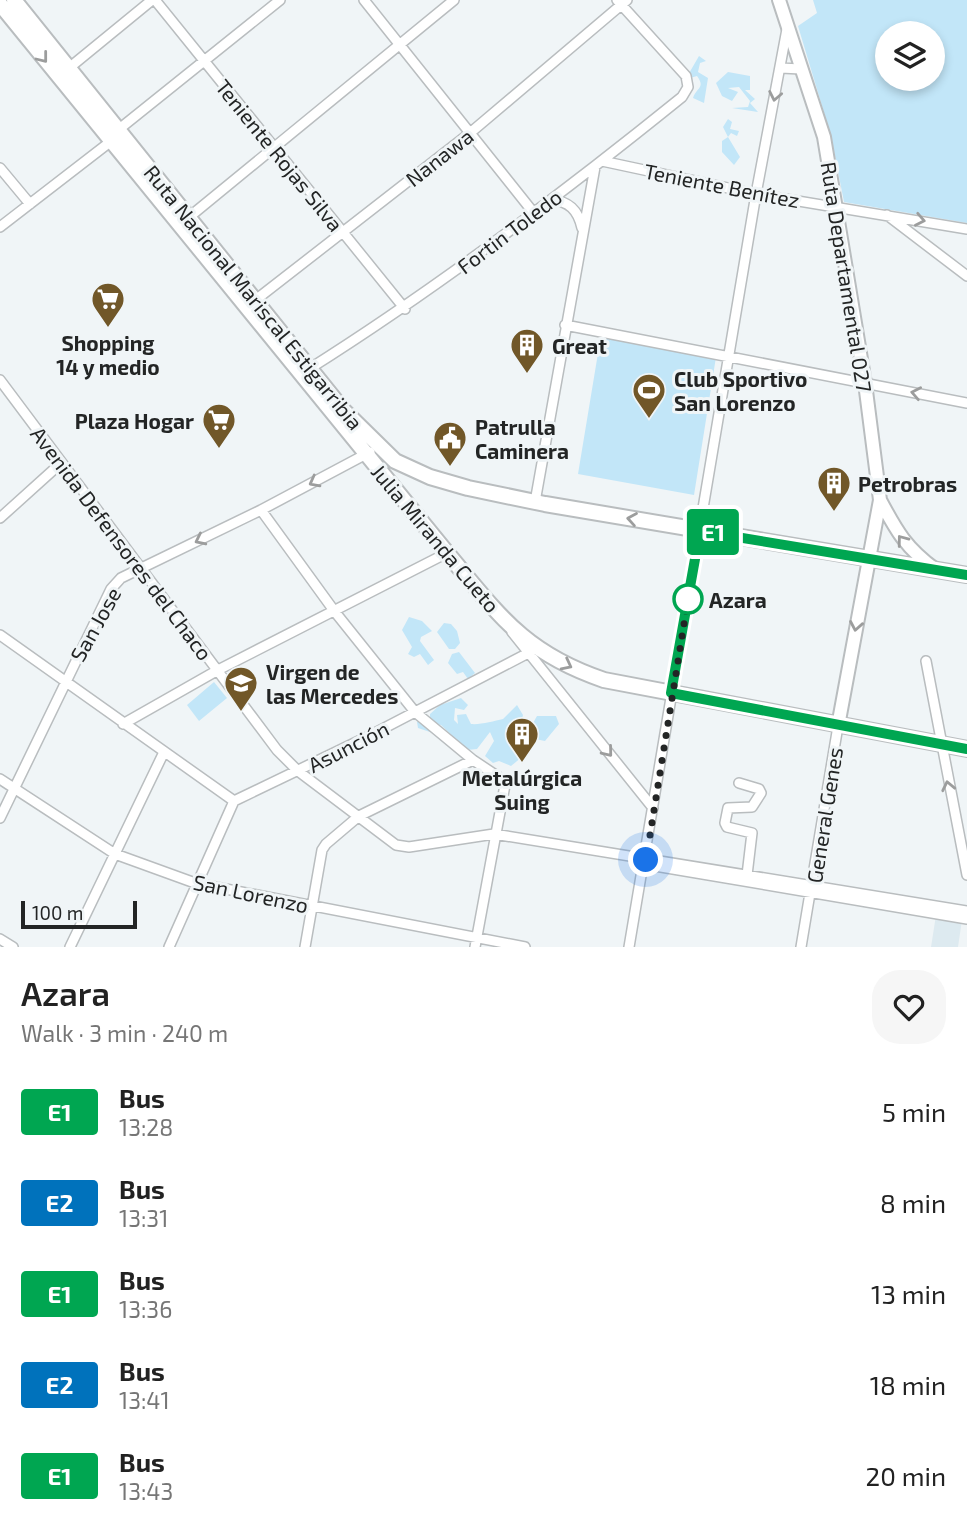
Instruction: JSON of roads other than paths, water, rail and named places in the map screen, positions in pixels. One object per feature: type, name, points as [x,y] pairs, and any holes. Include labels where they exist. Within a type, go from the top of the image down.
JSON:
[{"type":"highway","name":"Ruta Nacional Mariscal Estigarribia","points":[[4,3],[69,68],[114,136],[188,218],[250,304],[309,369],[372,450]]},
{"type":"highway","name":"Ruta Nacional Mariscal Estigarribia","points":[[4,3],[372,450],[403,465],[468,488],[700,531],[967,575]]},
{"type":"highway","name":"Julia Miranda Cueto","points":[[372,450],[391,484],[446,554],[531,651],[604,680],[967,749]]},
{"type":"highway","points":[[391,484],[403,465]]},
{"type":"main road","name":"Ruta Departamental 027","points":[[779,0],[824,137],[836,205],[880,500],[867,559]]},
{"type":"main road","points":[[880,500],[897,534],[910,550],[936,570]]},
{"type":"main road","name":"General Genes","points":[[838,726],[867,559]]},
{"type":"street","name":"Teniente Rojas Silva","points":[[154,0],[405,309]]},
{"type":"street","points":[[69,68],[154,0]]},
{"type":"street","points":[[0,227],[280,0]]},
{"type":"street","points":[[364,0],[533,212]]},
{"type":"street","points":[[188,218],[454,0]]},
{"type":"street","name":"Fortin Toledo","points":[[309,369],[405,309],[599,164],[682,97],[688,87],[686,76],[622,2]]},
{"type":"street","name":"Nanawa","points":[[250,304],[470,133],[622,2]]},
{"type":"street","points":[[629,947],[646,860],[671,693],[756,194],[787,29]]},
{"type":"street","points":[[781,68],[801,69]]},
{"type":"street","points":[[535,502],[565,325],[599,164]]},
{"type":"street","name":"Teniente Benítez","points":[[599,164],[756,194],[836,205],[967,229]]},
{"type":"street","points":[[0,168],[30,204]]},
{"type":"street","points":[[551,200],[563,201],[574,209],[583,231]]},
{"type":"street","points":[[884,213],[967,276]]},
{"type":"street","points":[[565,325],[967,403]]},
{"type":"street","name":"Avenida Defensores del Chaco","points":[[0,380],[277,750],[298,771],[403,848],[494,834],[646,860],[657,858],[967,919]]},
{"type":"street","name":"San Jose","points":[[0,818],[64,681],[111,589],[121,578],[261,510],[372,450]]},
{"type":"street","points":[[0,518],[61,463]]},
{"type":"street","points":[[261,510],[335,612],[415,712],[473,760],[499,775],[505,785],[476,943]]},
{"type":"street","points":[[123,724],[218,670],[446,554]]},
{"type":"street","points":[[0,635],[234,801],[195,883],[169,947]]},
{"type":"street","name":"Asunción","points":[[234,801],[415,712],[531,651]]},
{"type":"street","name":"Julia Miranda Cueto","points":[[531,651],[653,808]]},
{"type":"street","points":[[926,662],[967,875]]},
{"type":"street","name":"General Genes","points":[[801,947],[838,726]]},
{"type":"street","points":[[70,947],[164,752]]},
{"type":"street","points":[[305,947],[322,850],[359,816],[473,760]]},
{"type":"street","name":"San Lorenzo","points":[[0,779],[115,854],[195,883],[476,943],[525,947]]},
{"type":"street","points":[[739,783],[759,789],[761,793],[752,807],[728,808],[725,823],[727,827],[752,833],[747,875]]},
{"type":"street","name":"Avenida Defensores del Chaco","points":[[646,860],[655,866],[967,911]]},
{"type":"street","points":[[0,939],[13,947]]},
{"type":"place","name":"Shopping 14 y medio","points":[[108,329]]},
{"type":"place","name":"Great","points":[[527,375]]},
{"type":"place","name":"Club Sportivo San Lorenzo","points":[[649,420]]},
{"type":"place","name":"Plaza Hogar","points":[[219,450]]},
{"type":"place","name":"Patrulla Caminera","points":[[450,468]]},
{"type":"place","name":"Petrobras","points":[[834,513]]},
{"type":"place","name":"Azara","points":[[688,599]]},
{"type":"place","name":"Virgen de las Mercedes","points":[[241,713]]},
{"type":"place","name":"Metalúrgica Suing","points":[[522,764]]}]
